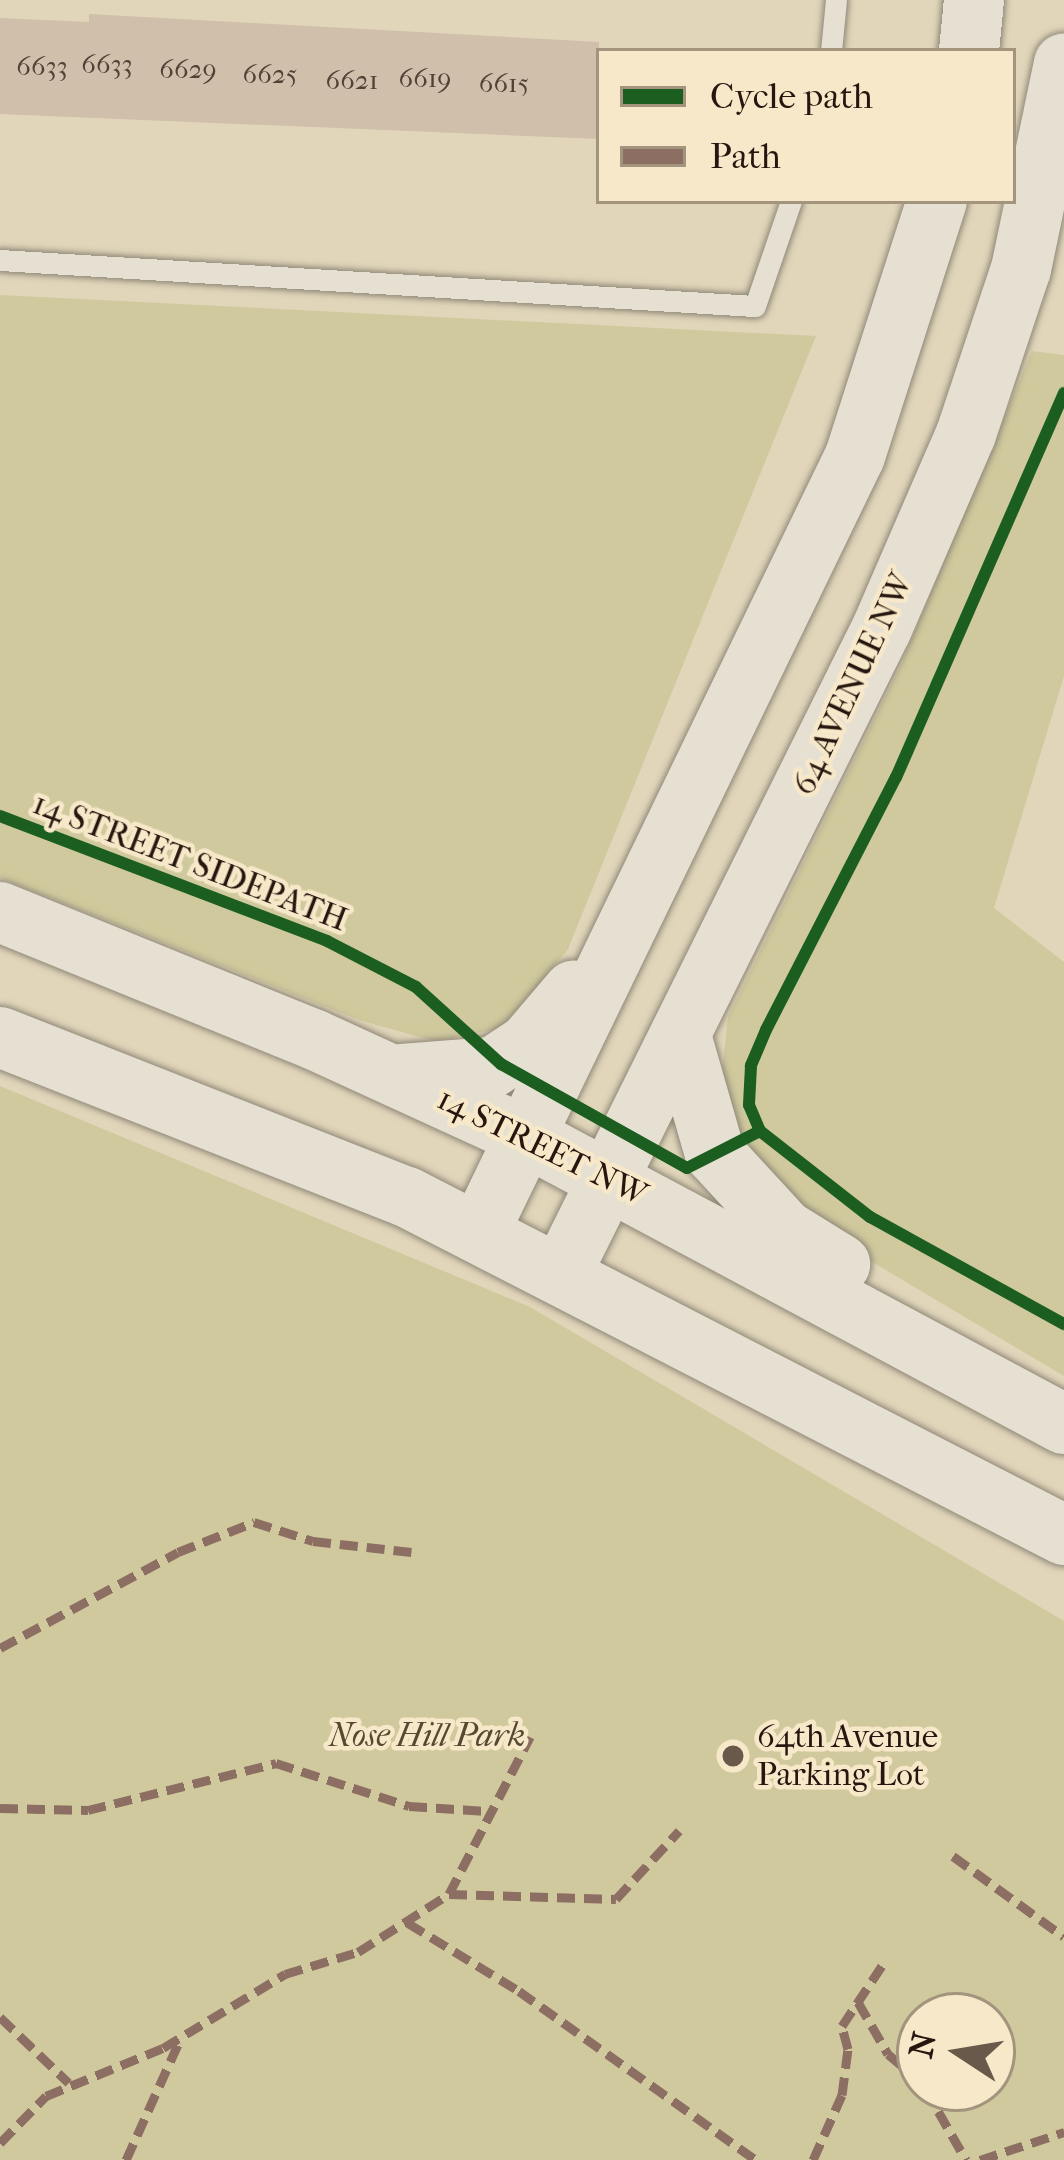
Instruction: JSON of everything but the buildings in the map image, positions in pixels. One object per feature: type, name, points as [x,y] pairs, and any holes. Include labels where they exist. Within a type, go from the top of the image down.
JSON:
[{"type":"main road","points":[[968,48],[974,0]]},
{"type":"main road","name":"64 AVENUE NW","points":[[561,1274],[682,1039],[882,628],[966,434],[1021,269],[1064,63]]},
{"type":"main road","points":[[479,1232],[854,456],[937,204]]},
{"type":"main road","points":[[390,1073],[435,1077],[494,1067],[528,1044],[653,872]]},
{"type":"main road","name":"14 STREET NW","points":[[0,913],[390,1073],[525,1136],[608,1176],[1060,1422]]},
{"type":"main road","points":[[0,1037],[360,1176],[479,1232],[1064,1535]]},
{"type":"main road","points":[[682,1039],[715,1154],[785,1230],[1027,1381],[1060,1422]]},
{"type":"lane","points":[[831,48],[836,0]]},
{"type":"lane","points":[[0,260],[755,306],[790,204]]},
{"type":"green space","points":[[0,295],[816,336],[568,949],[502,1028],[434,1041],[359,1020],[0,878]]},
{"type":"green space","points":[[1032,351],[1064,355],[1064,676],[994,908],[1064,962],[1064,1376],[832,1238],[755,1167],[718,1110],[728,1017],[901,665]]},
{"type":"green space","name":"Nose Hill Park","points":[[0,1086],[530,1307],[1064,1621],[1064,2160],[0,2160]]},
{"type":"marked path","points":[[0,1648],[178,1552],[254,1522],[313,1541],[411,1552]]},
{"type":"marked path","points":[[449,1894],[530,1737]]},
{"type":"marked path","points":[[0,1808],[88,1810],[276,1763],[409,1806],[487,1811]]},
{"type":"marked path","points":[[0,2143],[46,2096],[163,2048],[285,1974],[358,1952],[449,1894],[616,1899],[679,1831]]},
{"type":"marked path","points":[[953,1856],[1064,1937]]},
{"type":"marked path","points":[[408,1923],[519,1991],[756,2160]]},
{"type":"marked path","points":[[813,2160],[842,2095],[848,2049],[842,2026],[885,1961]]},
{"type":"marked path","points":[[858,2002],[896,2061]]},
{"type":"marked path","points":[[0,2017],[69,2083]]},
{"type":"marked path","points":[[126,2160],[180,2040]]},
{"type":"marked path","points":[[939,2112],[966,2160]]},
{"type":"marked path","points":[[980,2160],[1064,2132]]},
{"type":"cycle path","points":[[1064,393],[896,777],[766,1030],[751,1066],[749,1105],[760,1131],[870,1217],[1064,1324]]},
{"type":"cycle path","name":"14 STREET SIDEPATH","points":[[0,816],[327,941],[416,987],[501,1064],[687,1168],[760,1131]]},
{"type":"place","name":"64th Avenue Parking Lot","points":[[733,1756]]}]
